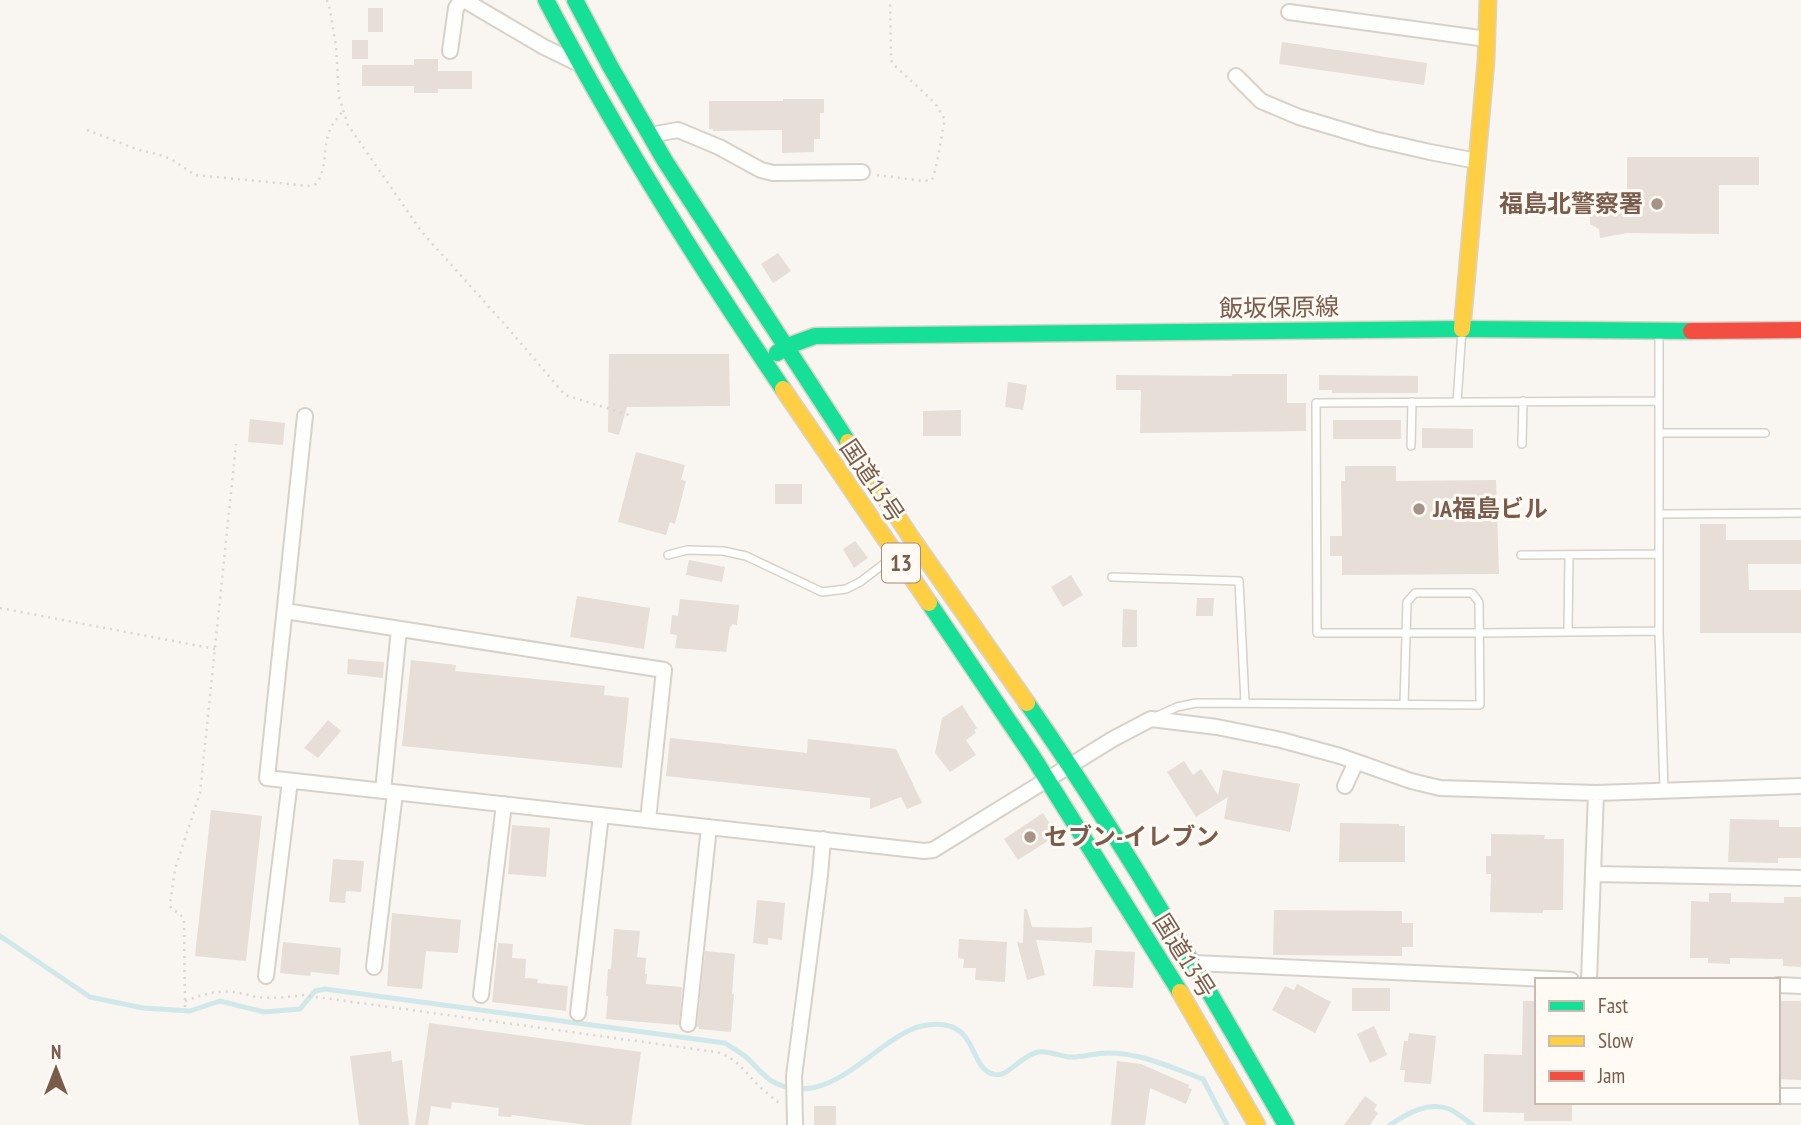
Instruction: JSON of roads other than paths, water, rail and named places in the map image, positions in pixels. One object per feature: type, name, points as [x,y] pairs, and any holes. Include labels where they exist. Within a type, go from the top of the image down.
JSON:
[{"type":"main road","name":"国道13号","points":[[546,0],[579,63],[655,191],[764,361],[1047,779],[1184,998],[1257,1125]]},
{"type":"main road","name":"国道13号","points":[[575,0],[650,135],[785,347],[910,536],[1072,766],[1194,963],[1286,1125]]},
{"type":"main road","points":[[1462,329],[1488,0]]},
{"type":"main road","name":"飯坂保原線","points":[[764,361],[785,347],[815,337],[828,336],[1462,329],[1801,330]]},
{"type":"street","points":[[450,51],[456,8],[462,0],[544,47],[579,63]]},
{"type":"street","points":[[1289,12],[1487,39]]},
{"type":"street","points":[[1236,76],[1261,101],[1299,117],[1373,139],[1477,161]]},
{"type":"street","points":[[650,135],[678,130],[761,170],[773,173],[862,172]]},
{"type":"street","points":[[305,416],[267,779],[924,850],[933,850],[1113,739],[1151,719],[1217,727],[1281,740],[1440,788],[1596,793],[1801,786]]},
{"type":"street","points":[[285,611],[664,670],[649,820]]},
{"type":"street","points":[[374,967],[389,792],[398,629]]},
{"type":"street","points":[[1345,786],[1356,762]]},
{"type":"street","points":[[266,976],[290,781]]},
{"type":"street","points":[[1589,978],[1596,793]]},
{"type":"street","points":[[481,995],[504,804]]},
{"type":"street","points":[[578,1013],[601,815]]},
{"type":"street","points":[[688,1024],[709,827]]},
{"type":"street","points":[[795,1121],[794,1076],[823,839]]},
{"type":"street","points":[[1593,874],[1801,878]]},
{"type":"street","points":[[1194,963],[1535,978]]},
{"type":"street","points":[[1780,985],[1801,986]]},
{"type":"street","points":[[1780,1096],[1801,1096]]},
{"type":"lane","points":[[1457,402],[1462,329]]},
{"type":"lane","points":[[1659,331],[1659,631],[1664,791]]},
{"type":"lane","points":[[1522,401],[1522,444]]},
{"type":"lane","points":[[1659,401],[1316,403],[1317,632],[1659,631]]},
{"type":"lane","points":[[1410,446],[1412,402]]},
{"type":"lane","points":[[1659,433],[1765,433]]},
{"type":"lane","points":[[1659,514],[1801,513]]},
{"type":"lane","points":[[668,555],[687,550],[734,553],[746,556],[821,592],[846,589],[860,582],[895,555]]},
{"type":"lane","points":[[1521,555],[1659,554]]},
{"type":"lane","points":[[1568,632],[1569,555]]},
{"type":"lane","points":[[1112,577],[1239,580],[1245,703]]},
{"type":"lane","points":[[1151,719],[1177,707],[1196,703],[1480,705],[1479,603],[1472,593],[1415,593],[1407,603],[1404,704]]},
{"type":"waterway","points":[[0,936],[90,997],[143,1008],[190,1011],[220,1001],[264,1012],[300,1009],[315,991],[325,989],[725,1043],[747,1058],[770,1080],[786,1087],[801,1089],[831,1082],[910,1030],[927,1025],[944,1025],[956,1029],[964,1036],[985,1070],[998,1075],[1038,1052],[1074,1057],[1119,1053],[1168,1066],[1203,1079],[1227,1125]]},
{"type":"waterway","points":[[1390,1125],[1410,1113],[1433,1107],[1452,1110],[1473,1125]]},
{"type":"place","name":"福島北警察署","points":[[1657,204]]},
{"type":"place","name":"JA福島ビル","points":[[1419,509]]},
{"type":"place","name":"セブン-イレブン","points":[[1030,837]]}]
